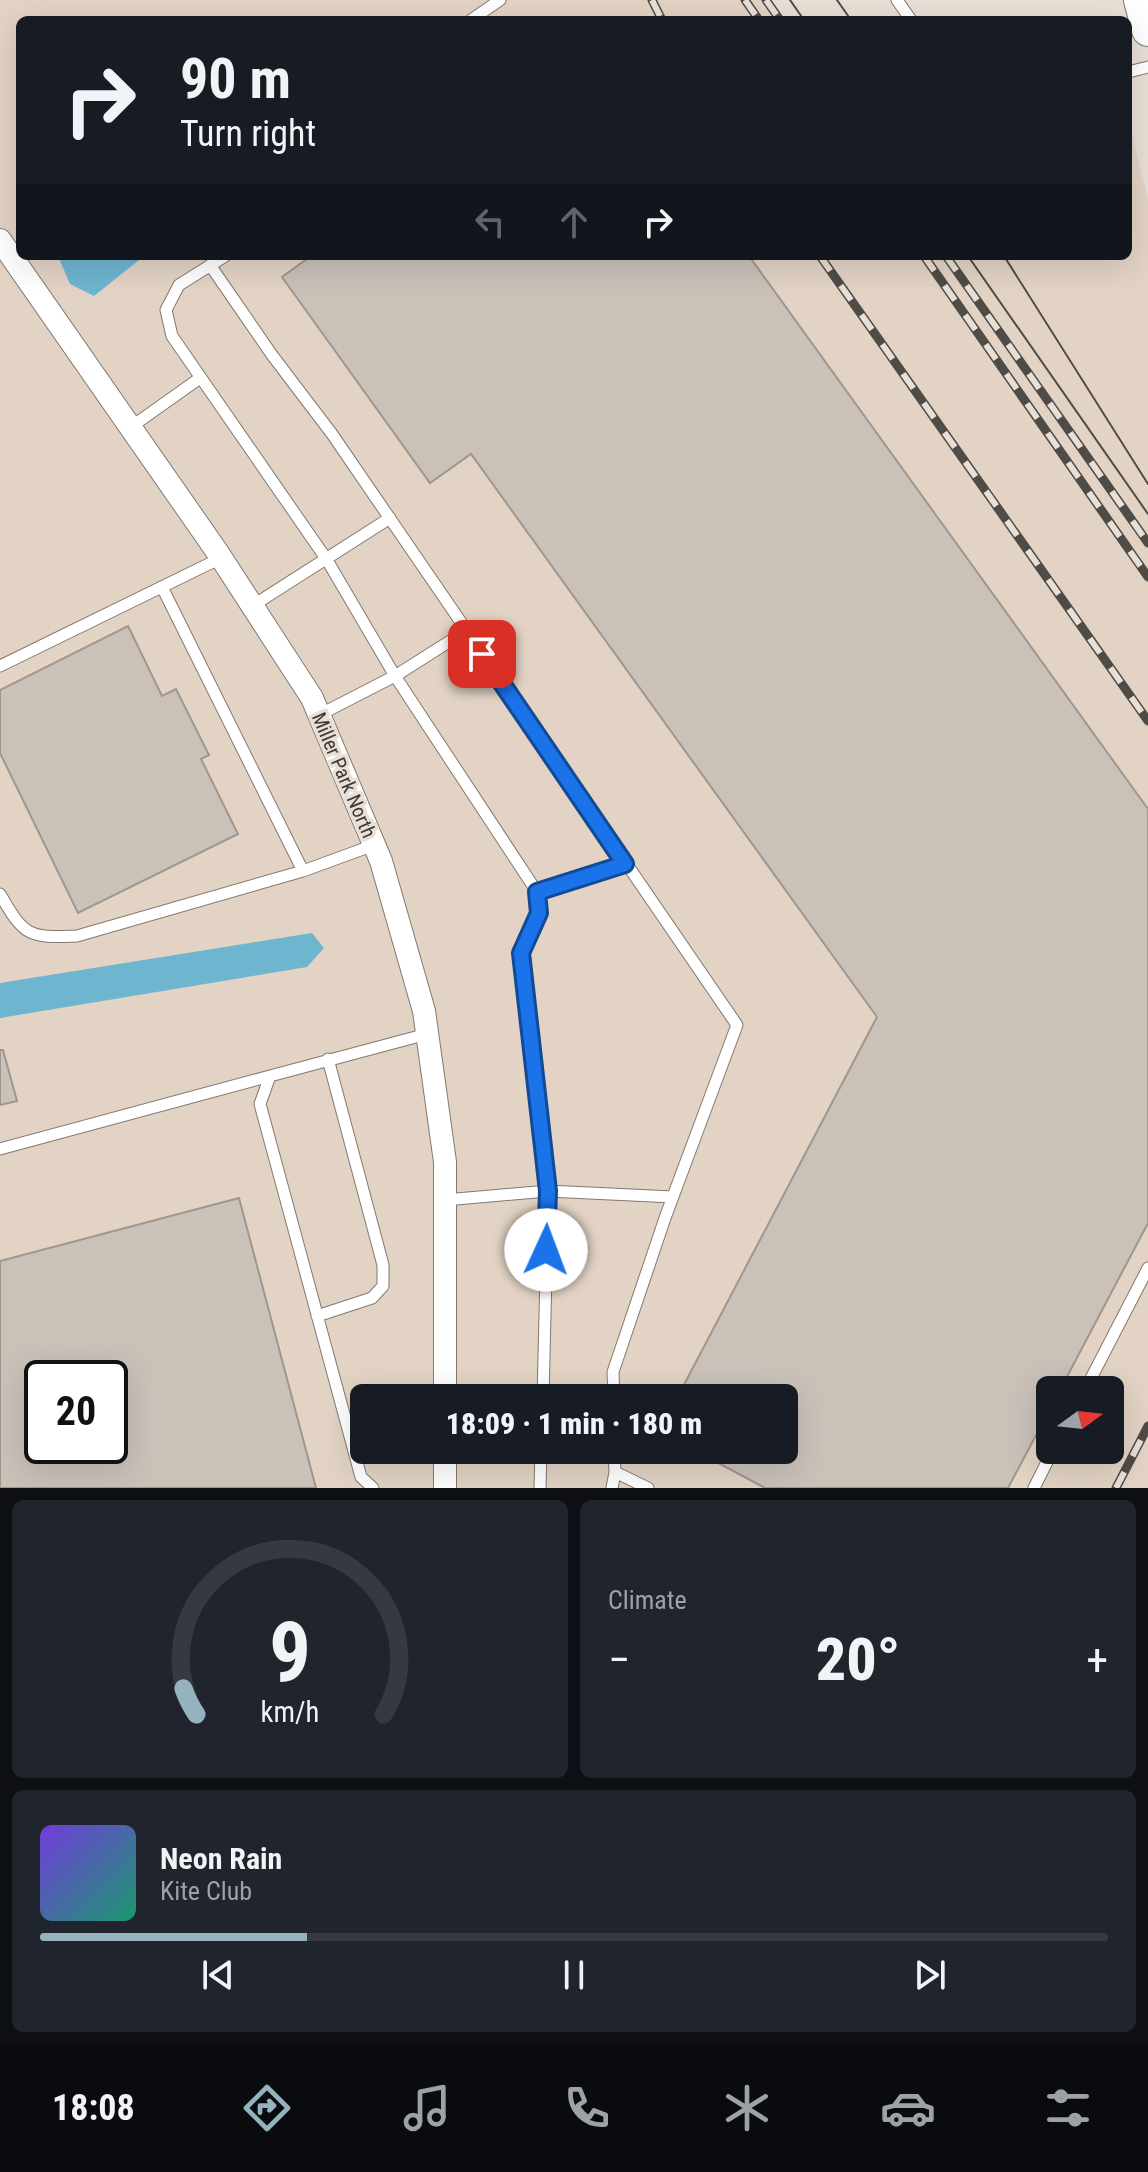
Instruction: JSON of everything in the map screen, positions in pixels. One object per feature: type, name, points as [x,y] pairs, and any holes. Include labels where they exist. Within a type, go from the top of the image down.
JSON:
[{"type":"main road","points":[[1140,0],[1148,30]]},
{"type":"street","name":"Miller Park North","points":[[0,240],[221,558],[312,698],[381,861],[424,1011],[445,1162],[445,1384]]},
{"type":"street","points":[[445,1464],[445,1488]]},
{"type":"lane","points":[[477,16],[500,0]]},
{"type":"lane","points":[[218,260],[179,285],[166,310],[172,336],[327,560],[395,676],[537,892],[539,913],[521,953],[548,1191],[543,1384]]},
{"type":"lane","points":[[210,265],[272,355],[332,434],[737,1025],[673,1197],[613,1372],[613,1384]]},
{"type":"lane","points":[[131,427],[200,378]]},
{"type":"lane","points":[[252,606],[390,518]]},
{"type":"lane","points":[[0,666],[221,558]]},
{"type":"lane","points":[[162,587],[303,871]]},
{"type":"lane","points":[[319,715],[395,676],[466,631]]},
{"type":"lane","points":[[0,894],[16,921],[28,933],[50,937],[77,936],[303,871],[374,845]]},
{"type":"lane","points":[[537,892],[625,864]]},
{"type":"lane","points":[[0,1149],[427,1034]]},
{"type":"lane","points":[[317,1316],[372,1298],[383,1286],[383,1265],[328,1059]]},
{"type":"lane","points":[[270,1076],[260,1104],[361,1477],[373,1488]]},
{"type":"lane","points":[[445,1200],[548,1191],[673,1197]]},
{"type":"lane","points":[[1092,1376],[1148,1268]]},
{"type":"lane","points":[[540,1488],[541,1464]]},
{"type":"lane","points":[[612,1488],[615,1464]]},
{"type":"lane","points":[[1034,1488],[1046,1464]]},
{"type":"lane","points":[[615,1472],[648,1488]]},
{"type":"shaded area","points":[[0,0],[772,0],[783,16],[16,16],[16,260],[1132,260],[1132,136],[1148,199],[1148,1488],[0,1488]]},
{"type":"water","points":[[60,260],[139,260],[94,296],[70,284]]},
{"type":"water","points":[[312,933],[324,948],[307,967],[0,1018],[0,983]]},
{"type":"building","points":[[305,260],[752,260],[1148,809],[1148,1223],[1067,1376],[1036,1376],[1036,1435],[1008,1488],[765,1488],[720,1464],[798,1464],[798,1384],[684,1384],[877,1017],[471,454],[430,483],[282,277]]},
{"type":"building","points":[[128,626],[162,696],[176,689],[209,755],[201,759],[238,834],[78,913],[0,753],[0,690]]},
{"type":"building","points":[[0,1050],[3,1050],[17,1101],[0,1105]]},
{"type":"building","points":[[239,1198],[316,1488],[0,1488],[0,1261]]},
{"type":"tram line","points":[[790,0],[801,16]]},
{"type":"tram line","points":[[837,0],[848,16]]},
{"type":"tram line","points":[[971,260],[1148,514]]},
{"type":"tram line","points":[[1007,260],[1148,484]]},
{"type":"railway","points":[[652,0],[660,16]]},
{"type":"railway","points":[[745,0],[756,16]]},
{"type":"railway","points":[[766,0],[777,16]]},
{"type":"railway","points":[[823,260],[1148,721]]},
{"type":"railway","points":[[927,260],[1148,577]]},
{"type":"railway","points":[[949,260],[1148,543]]},
{"type":"railway","points":[[1116,1488],[1148,1426]]},
{"type":"route","points":[[482,654],[625,864],[537,892],[539,913],[521,953],[548,1191],[546,1250]]}]
